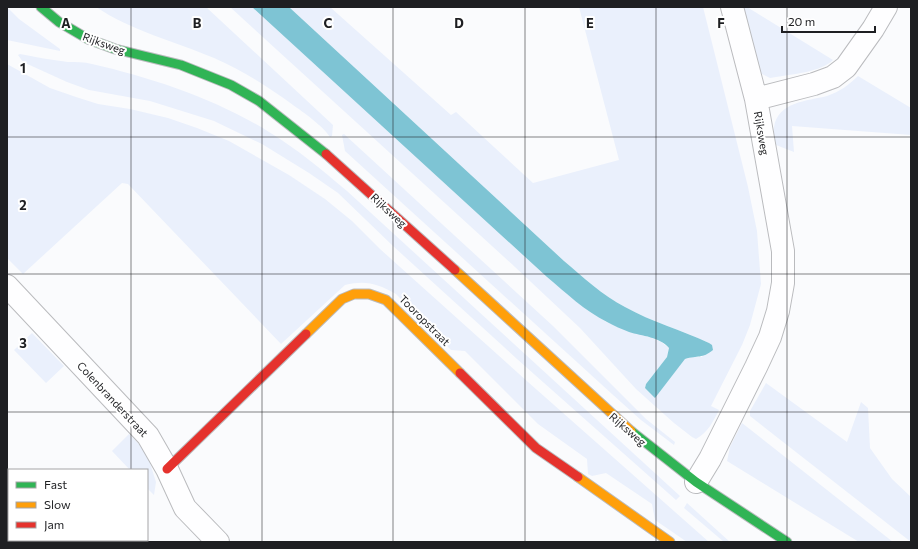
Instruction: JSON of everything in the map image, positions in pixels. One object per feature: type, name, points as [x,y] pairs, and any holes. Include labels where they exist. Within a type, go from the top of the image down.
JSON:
[{"type":"street","name":"Rijksweg","points":[[41,7],[59,22],[88,39],[116,49],[187,68],[231,85],[259,101],[332,158],[632,432],[696,482],[787,542]]},
{"type":"street","name":"Rijksweg","points":[[696,482],[710,459],[770,337],[778,310],[783,283],[783,251],[756,99],[732,7]]},
{"type":"street","points":[[756,99],[814,84],[833,77],[846,67],[886,7]]},
{"type":"street","name":"Colenbranderstraat","points":[[7,286],[148,436],[167,469],[185,508],[218,542]]},
{"type":"street","name":"Tooropstraat","points":[[167,469],[342,299],[359,293],[370,293],[386,300],[536,448],[670,542]]},
{"type":"shaded area","points":[[7,7],[19,19],[60,49],[60,51],[7,40]]},
{"type":"shaded area","points":[[96,7],[206,7],[333,125],[332,136],[330,137],[323,128],[284,98],[235,68],[214,58],[124,23]]},
{"type":"shaded area","points":[[230,7],[252,7],[547,277],[569,295],[606,322],[660,341],[669,348],[667,357],[646,384],[645,388],[655,397],[685,359],[702,357],[709,343],[635,312],[608,297],[593,286],[289,7],[330,7],[451,115],[456,112],[533,183],[619,160],[579,7],[703,7],[748,187],[757,231],[761,284],[750,325],[742,345],[711,406],[719,410],[707,430],[696,439],[674,423],[636,389],[580,328],[515,267]]},
{"type":"shaded area","points":[[739,7],[747,7],[833,60],[828,64],[814,70],[770,78],[760,73]]},
{"type":"shaded area","points":[[20,54],[68,62],[89,63],[161,83],[228,109],[249,120],[289,145],[347,191],[680,496],[676,500],[517,359],[393,246],[338,193],[309,173],[262,144],[214,121],[150,101],[89,90],[67,82],[23,62],[18,55]]},
{"type":"shaded area","points":[[7,64],[50,88],[98,104],[130,109],[168,118],[229,141],[289,175],[325,199],[352,221],[380,249],[709,542],[687,542],[655,520],[652,504],[606,473],[592,476],[588,474],[587,459],[538,424],[465,351],[451,350],[396,294],[377,285],[359,283],[345,285],[281,344],[128,184],[122,183],[23,274],[7,258]]},
{"type":"shaded area","points":[[858,76],[911,108],[911,135],[792,126],[794,152],[776,145],[774,127],[781,112],[802,101],[827,96],[836,92]]},
{"type":"shaded area","points":[[344,134],[553,326],[646,419],[675,442],[674,445],[641,420],[345,151],[342,135]]},
{"type":"shaded area","points":[[32,333],[64,366],[46,383],[14,350]]},
{"type":"shaded area","points":[[766,383],[847,442],[861,402],[868,408],[870,448],[892,479],[911,497],[911,542],[750,416],[750,411]]},
{"type":"shaded area","points":[[742,423],[893,542],[859,542],[727,461],[730,447]]},
{"type":"shaded area","points":[[129,434],[140,445],[149,460],[156,482],[154,495],[148,489],[148,469],[129,469],[112,451]]},
{"type":"shaded area","points":[[687,503],[730,542],[724,542],[684,508]]},
{"type":"water","points":[[252,7],[289,7],[593,286],[608,297],[635,312],[709,343],[712,345],[713,350],[703,356],[685,359],[655,398],[645,388],[646,384],[667,357],[669,348],[665,344],[656,339],[629,332],[612,325],[591,313],[576,301],[547,277]]},
{"type":"traffic: fast","points":[[41,7],[59,22],[88,39],[115,49],[181,65],[231,85],[259,101],[326,154]]},
{"type":"traffic: fast","points":[[631,431],[696,482],[787,542]]},
{"type":"traffic: slow","points":[[455,270],[631,431]]},
{"type":"traffic: slow","points":[[306,334],[342,299],[354,294],[369,294],[386,300],[460,373]]},
{"type":"traffic: slow","points":[[578,477],[670,542]]},
{"type":"traffic: jam","points":[[326,154],[455,270]]},
{"type":"traffic: jam","points":[[167,469],[306,334]]},
{"type":"traffic: jam","points":[[460,373],[536,448],[578,477]]}]
